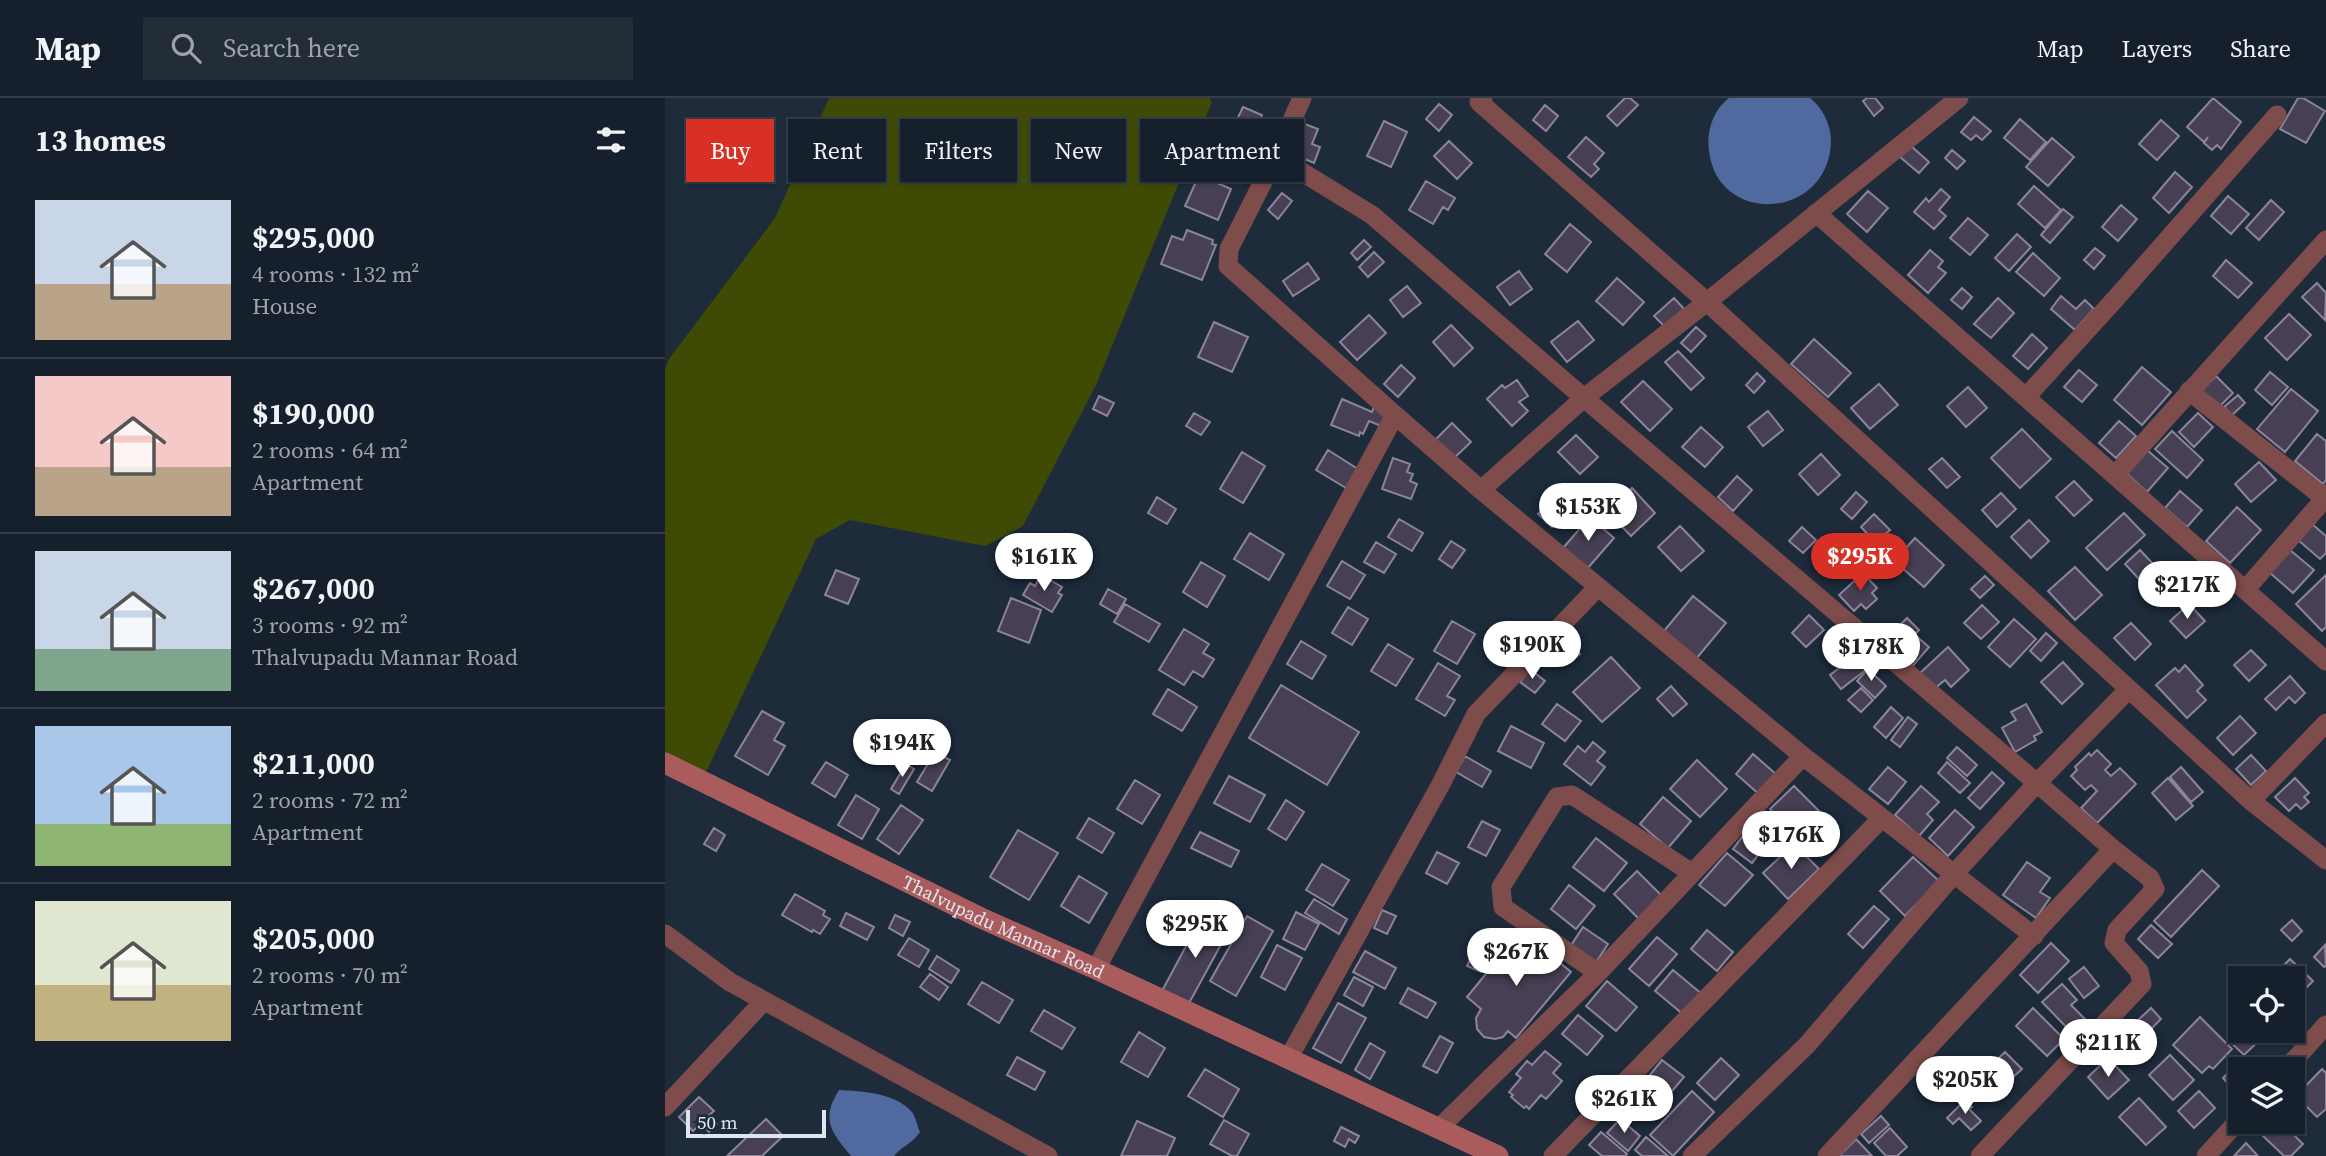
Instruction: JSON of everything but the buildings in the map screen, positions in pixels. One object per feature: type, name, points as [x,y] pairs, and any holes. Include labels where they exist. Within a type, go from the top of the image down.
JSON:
[{"type":"street","points":[[1293,119],[1302,98]]},
{"type":"street","points":[[1481,490],[1584,398],[1959,98]]},
{"type":"street","points":[[1479,99],[1707,302],[2251,801],[2326,860]]},
{"type":"street","points":[[2026,397],[2117,298],[2277,115]]},
{"type":"street","points":[[1304,173],[1372,215],[2150,878],[2155,889],[2117,930],[2114,943],[2139,971],[2142,984],[1980,1156]]},
{"type":"street","points":[[1263,182],[1229,249],[1229,266],[1395,415],[1597,588],[1881,819],[2034,936]]},
{"type":"street","points":[[1817,213],[2326,660]]},
{"type":"street","points":[[2115,475],[2326,240]]},
{"type":"street","points":[[2189,391],[2318,493],[2326,495],[2245,590]]},
{"type":"street","points":[[1096,969],[1395,415]]},
{"type":"street","points":[[1288,1059],[1441,784],[1476,714],[1597,588]]},
{"type":"street","points":[[1692,1156],[1807,1045],[1954,874],[2129,689]]},
{"type":"street","points":[[2251,801],[2326,723]]},
{"type":"street","points":[[1438,1129],[1598,973],[1803,756]]},
{"type":"street","name":"Thalvupadu Mannar Road","points":[[665,763],[981,918],[1498,1156]]},
{"type":"street","points":[[1598,973],[1503,907],[1501,887],[1557,797],[1571,795],[1692,873]]},
{"type":"street","points":[[1553,1156],[1881,819]]},
{"type":"street","points":[[1827,1156],[2113,849]]},
{"type":"street","points":[[665,934],[730,982],[1048,1156]]},
{"type":"street","points":[[665,1107],[764,1001]]},
{"type":"street","points":[[2297,1057],[2326,1026]]},
{"type":"street","points":[[2206,1156],[2228,1132]]},
{"type":"green space","points":[[829,98],[1209,98],[1212,102],[1205,119],[1140,119],[1140,182],[1179,182],[1096,385],[1023,526],[985,546],[850,520],[816,539],[702,781],[665,763],[665,369],[669,359],[775,218],[791,182],[886,182],[886,119],[820,119]]},
{"type":"water","points":[[1729,98],[1810,98],[1814,102],[1828,122],[1831,140],[1826,167],[1813,186],[1794,199],[1773,204],[1751,202],[1732,193],[1717,176],[1708,144],[1715,115]]},
{"type":"water","points":[[839,1090],[878,1094],[897,1101],[915,1116],[920,1132],[894,1156],[851,1156],[830,1125],[830,1109]]}]
